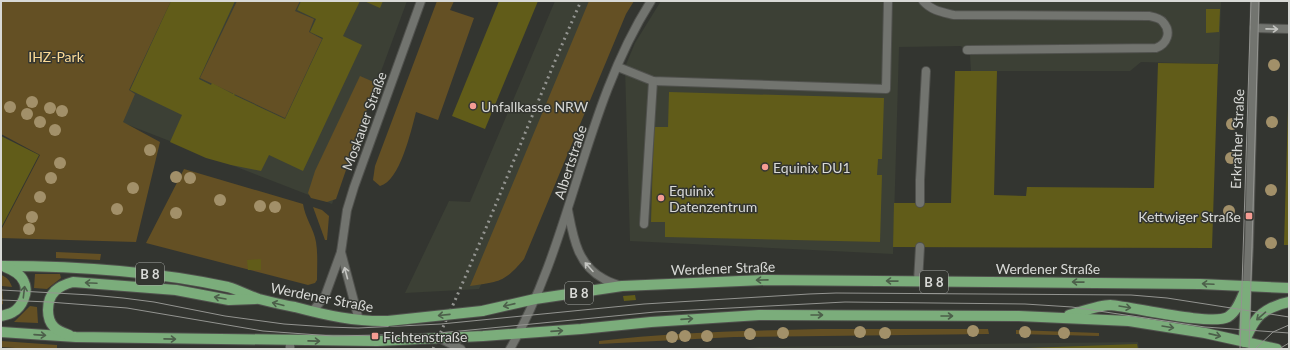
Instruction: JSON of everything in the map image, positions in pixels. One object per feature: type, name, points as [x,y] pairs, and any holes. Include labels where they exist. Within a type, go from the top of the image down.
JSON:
[{"type":"main road","name":"Werdener Straße","points":[[2,266],[94,269],[160,275],[195,280],[230,288],[259,299],[312,312],[359,320],[388,321],[482,311],[535,299],[622,286],[765,280],[1200,284],[1247,286]]},
{"type":"main road","points":[[1,316],[13,312],[20,306],[26,291],[25,283],[22,278],[15,272],[2,266]]},
{"type":"main road","points":[[76,337],[55,328],[48,315],[49,302],[53,293],[63,284],[73,282],[176,290],[229,300],[259,299]]},
{"type":"main road","name":"B 8","points":[[1247,286],[1289,288]]},
{"type":"main road","points":[[1059,317],[1109,305],[1216,320],[1226,318],[1232,314],[1247,286]]},
{"type":"main road","name":"Erkrather Straße","points":[[1244,345],[1247,286]]},
{"type":"main road","points":[[1244,345],[1256,320],[1262,313],[1275,306],[1289,302]]},
{"type":"main road","points":[[1,332],[76,337],[290,345],[519,334],[651,322],[759,315],[1059,317],[1128,321],[1205,333],[1244,345],[1277,349]]},
{"type":"street","name":"Moskauer Straße","points":[[312,312],[325,296],[340,252],[347,210],[354,187],[421,1]]},
{"type":"street","name":"Albertstraße","points":[[519,334],[535,299],[568,209],[605,95],[630,39],[651,1]]},
{"type":"street","points":[[618,66],[653,81],[886,89],[888,1]]},
{"type":"street","points":[[923,1],[937,12],[954,15],[1149,16],[1158,18],[1163,22],[1168,36],[1162,46],[1156,48],[967,50]]},
{"type":"street","name":"Erkrather Straße","points":[[1247,286],[1255,1]]},
{"type":"street","points":[[1254,28],[1289,29]]},
{"type":"street","points":[[920,203],[926,71]]},
{"type":"street","points":[[644,224],[653,81]]},
{"type":"street","points":[[568,209],[577,249],[583,260],[593,271],[604,279],[622,286]]},
{"type":"street","points":[[918,282],[920,247]]},
{"type":"street","name":"Moskauer Straße","points":[[340,252],[359,320]]},
{"type":"street","points":[[510,349],[519,334]]},
{"type":"street","points":[[441,338],[461,349]]},
{"type":"shaded area","points":[[162,1],[407,1],[332,204],[108,117]]},
{"type":"shaded area","points":[[555,1],[616,1],[479,289],[405,293],[449,201],[470,202]]},
{"type":"shaded area","points":[[661,1],[1221,1],[1219,64],[1141,62],[1130,71],[971,71],[970,55],[961,46],[899,47],[893,254],[630,241],[625,67],[635,43]]},
{"type":"shaded area","points":[[1138,342],[1139,349],[735,349],[759,347]]},
{"type":"green space","name":"IHZ-Park","points":[[1,1],[171,1],[129,90],[135,94],[123,122],[160,142],[136,242],[1,238],[1,230],[40,155],[1,134]]},
{"type":"green space","points":[[237,1],[300,1],[295,11],[314,19],[309,32],[322,39],[285,118],[200,78]]},
{"type":"green space","points":[[437,1],[454,1],[450,10],[474,18],[438,120],[416,112],[408,142],[399,165],[387,182],[380,186],[373,180],[375,166]]},
{"type":"green space","points":[[589,1],[634,1],[626,14],[524,259],[512,272],[501,280],[470,286]]},
{"type":"green space","points":[[360,76],[376,83],[336,199],[327,202],[311,198],[308,193],[315,171]]},
{"type":"green space","points":[[184,169],[303,204],[316,242],[317,280],[315,283],[308,285],[146,243]]},
{"type":"green space","points":[[313,207],[322,210],[329,216],[327,240],[325,240]]},
{"type":"green space","points":[[56,252],[101,254],[100,260],[56,258]]},
{"type":"green space","points":[[35,274],[60,274],[61,278],[47,289],[34,288]]},
{"type":"green space","points":[[1,275],[8,280],[12,287],[2,286],[3,304],[1,305]]},
{"type":"green space","points":[[30,306],[37,307],[38,323],[14,322]]},
{"type":"green space","points":[[821,329],[988,329],[989,334],[734,337],[599,344],[599,341],[710,332]]},
{"type":"green space","points":[[1016,330],[1099,333],[1099,336],[1016,334]]},
{"type":"green space","points":[[1,341],[57,345],[57,349],[1,347]]},
{"type":"building","points":[[171,1],[235,1],[199,79],[211,85],[212,83],[285,119],[323,38],[310,32],[316,19],[297,10],[301,1],[360,1],[343,36],[362,45],[303,171],[269,155],[261,171],[231,165],[206,158],[170,142],[182,115],[130,90]]},
{"type":"building","points":[[364,1],[383,1],[380,8]]},
{"type":"building","points":[[499,1],[538,1],[485,129],[452,116]]},
{"type":"building","points":[[1206,9],[1220,9],[1219,32],[1206,33]]},
{"type":"building","points":[[1158,63],[1218,64],[1212,248],[893,247],[894,203],[951,203],[955,71],[997,71],[994,195],[1026,196],[1027,187],[1154,188]]},
{"type":"building","name":"Equinix DU1","points":[[669,92],[884,98],[882,159],[878,159],[877,175],[882,175],[880,242],[665,237],[665,222],[651,222],[654,127],[668,127]]},
{"type":"building","points":[[1288,109],[1289,245],[1284,245]]},
{"type":"building","points":[[1,136],[39,155],[1,228]]},
{"type":"building","points":[[261,259],[261,270],[248,270],[247,260]]},
{"type":"building","points":[[635,295],[636,300],[624,301],[623,296]]},
{"type":"building","points":[[1137,344],[1138,349],[1028,349],[1028,348]]},
{"type":"tram line","points":[[1240,349],[1251,1]]},
{"type":"tram line","points":[[1249,349],[1259,1]]},
{"type":"tram line","points":[[1,290],[123,298],[154,302],[225,316],[284,324],[358,328],[441,324],[644,304],[836,293],[1131,295],[1167,298],[1289,317]]},
{"type":"tram line","points":[[1,300],[127,308],[263,331],[333,336],[429,334],[655,312],[845,302],[1025,304],[1072,307],[1205,327],[1289,333]]},
{"type":"tram line","points":[[1255,349],[1273,332],[1289,325]]},
{"type":"tram line","points":[[1279,349],[1289,343]]},
{"type":"railway","points":[[433,349],[471,263],[581,1]]},
{"type":"place","name":"Unfallkasse NRW","points":[[473,106]]},
{"type":"place","name":"Equinix DU1","points":[[765,167]]},
{"type":"place","name":"Equinix Datenzentrum","points":[[661,198]]},
{"type":"place","name":"Kettwiger Straße","points":[[1249,216]]},
{"type":"place","name":"Fichtenstraße","points":[[375,336]]}]
